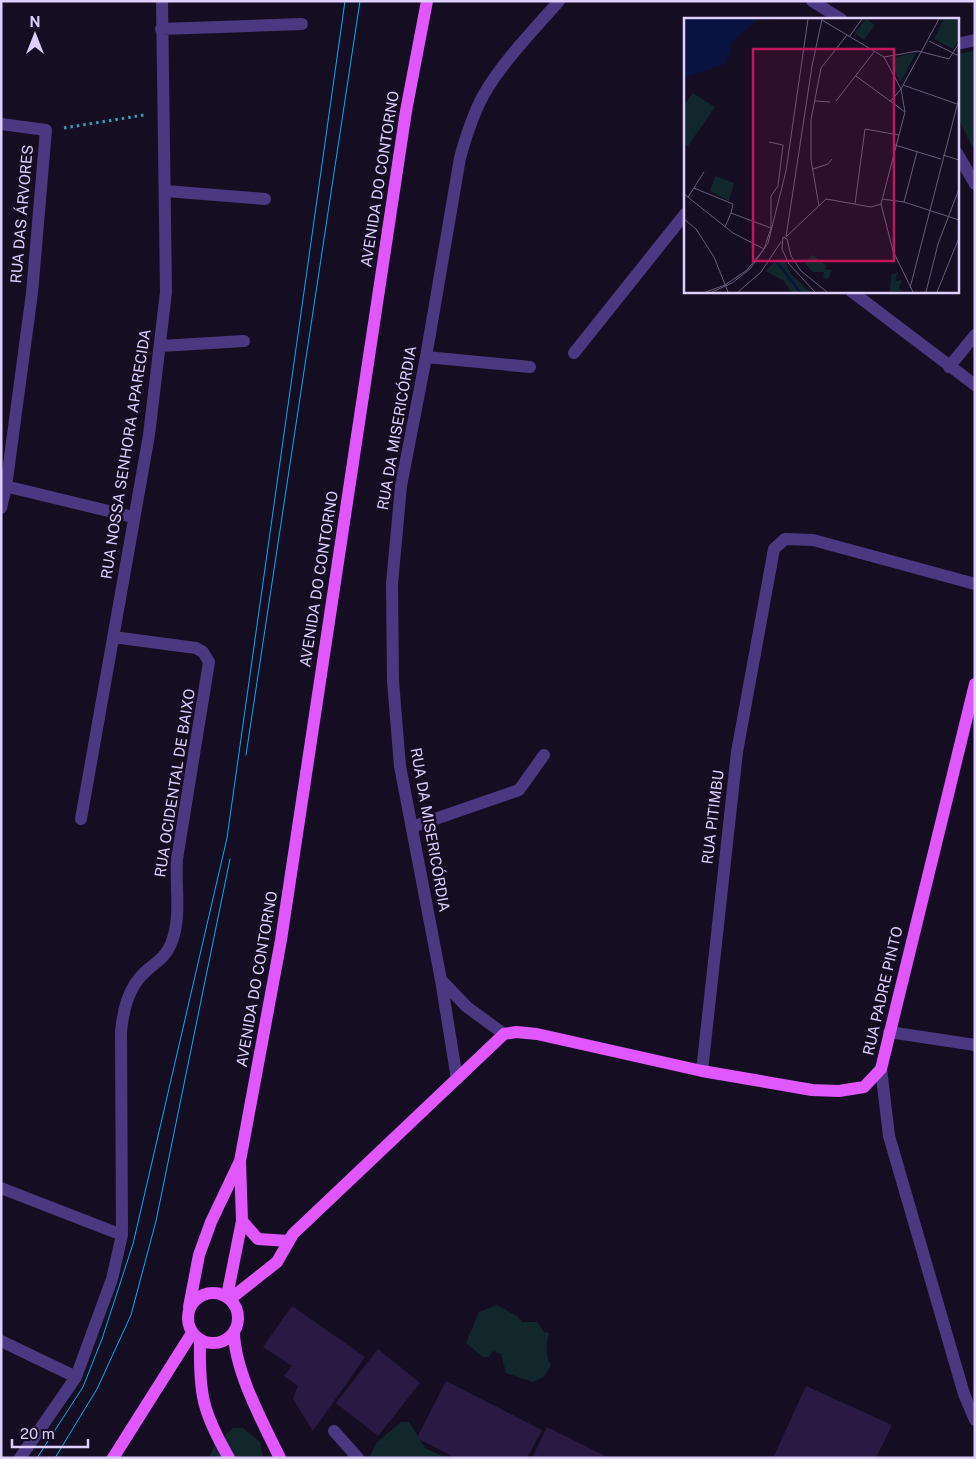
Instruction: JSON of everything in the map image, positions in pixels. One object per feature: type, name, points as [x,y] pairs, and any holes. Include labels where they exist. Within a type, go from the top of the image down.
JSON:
[{"type":"main road","name":"AVENIDA DO CONTORNO","points":[[228,1298],[242,1221],[240,1161],[281,940],[406,111],[427,1]]},
{"type":"main road","name":"RUA PADRE PINTO","points":[[881,1069],[975,684]]},
{"type":"main road","points":[[228,1298],[277,1262],[293,1234],[504,1034],[516,1032],[537,1034],[702,1071],[812,1090],[839,1091],[864,1087],[881,1069]]},
{"type":"main road","name":"AVENIDA DO CONTORNO","points":[[189,1310],[199,1255],[211,1222],[240,1161]]},
{"type":"main road","points":[[242,1221],[258,1239],[289,1241]]},
{"type":"main road","points":[[229,1458],[206,1415],[199,1383],[196,1337],[188,1322],[189,1310],[195,1300],[205,1294],[216,1293],[228,1298],[237,1310],[238,1322],[234,1333],[234,1347],[249,1389],[280,1458]]},
{"type":"main road","points":[[196,1337],[212,1344],[224,1341],[234,1333]]},
{"type":"main road","points":[[113,1458],[196,1337]]},
{"type":"street","name":"RUA NOSSA SENHORA APARECIDA","points":[[81,819],[149,435],[161,346],[167,276],[166,191],[162,112],[162,1]]},
{"type":"street","name":"RUA DA MISERICÓRDIA","points":[[457,1079],[441,980],[400,766],[393,690],[392,584],[401,486],[426,357],[460,158],[468,128],[484,95],[502,66],[559,1]]},
{"type":"street","points":[[812,1],[839,18]]},
{"type":"street","points":[[161,29],[302,24]]},
{"type":"street","points":[[958,44],[975,40]]},
{"type":"street","points":[[1,124],[46,130]]},
{"type":"street","name":"RUA DAS ÁRVORES","points":[[1,508],[32,293],[46,130]]},
{"type":"street","points":[[958,154],[975,184]]},
{"type":"street","points":[[166,191],[265,199]]},
{"type":"street","points":[[574,353],[684,215]]},
{"type":"street","points":[[851,292],[975,385]]},
{"type":"street","points":[[949,367],[975,335]]},
{"type":"street","points":[[161,346],[244,341]]},
{"type":"street","points":[[426,357],[530,367]]},
{"type":"street","points":[[4,486],[133,517]]},
{"type":"street","name":"RUA PITIMBU","points":[[702,1071],[737,752],[769,568],[774,549],[777,544],[793,538],[813,540],[975,584]]},
{"type":"street","name":"RUA OCIDENTAL DE BAIXO","points":[[113,637],[196,648],[203,652],[210,662],[177,859],[175,882],[178,905],[171,943],[161,961],[145,972],[132,988],[123,1010],[121,1032],[122,1235]]},
{"type":"street","points":[[412,827],[519,790],[544,755]]},
{"type":"street","points":[[441,980],[467,1007],[504,1034]]},
{"type":"street","points":[[889,1032],[975,1045]]},
{"type":"street","name":"RUA PADRE PINTO","points":[[881,1069],[889,1136],[964,1394],[975,1420]]},
{"type":"street","points":[[1,1188],[122,1235],[109,1288],[76,1377],[20,1458]]},
{"type":"street","points":[[1,1342],[76,1377]]},
{"type":"street","points":[[334,1431],[358,1458]]},
{"type":"path","points":[[46,130],[162,112]]},
{"type":"green space","points":[[975,51],[975,152],[958,118],[958,54]]},
{"type":"green space","points":[[497,1305],[517,1316],[522,1322],[537,1322],[544,1332],[549,1333],[547,1350],[551,1365],[544,1377],[533,1382],[506,1373],[501,1354],[493,1351],[489,1357],[483,1357],[466,1343],[479,1312]]},
{"type":"green space","points":[[401,1422],[409,1422],[425,1448],[446,1458],[369,1458],[377,1442]]},
{"type":"green space","points":[[233,1428],[243,1428],[260,1442],[263,1458],[209,1458],[214,1446]]},
{"type":"building","points":[[292,1306],[365,1357],[313,1431],[293,1399],[298,1386],[284,1376],[292,1366],[263,1347]]},
{"type":"building","points":[[378,1349],[420,1383],[378,1436],[336,1403]]},
{"type":"building","points":[[446,1381],[542,1430],[527,1458],[456,1458],[417,1438]]},
{"type":"building","points":[[806,1386],[892,1425],[876,1458],[773,1458]]},
{"type":"building","points":[[547,1427],[609,1458],[532,1458]]},
{"type":"tram line","points":[[37,1458],[83,1387],[102,1339],[133,1244],[227,838],[345,1]]},
{"type":"tram line","points":[[246,755],[360,1]]},
{"type":"tram line","points":[[55,1458],[97,1389],[131,1315],[156,1221],[230,859]]}]
